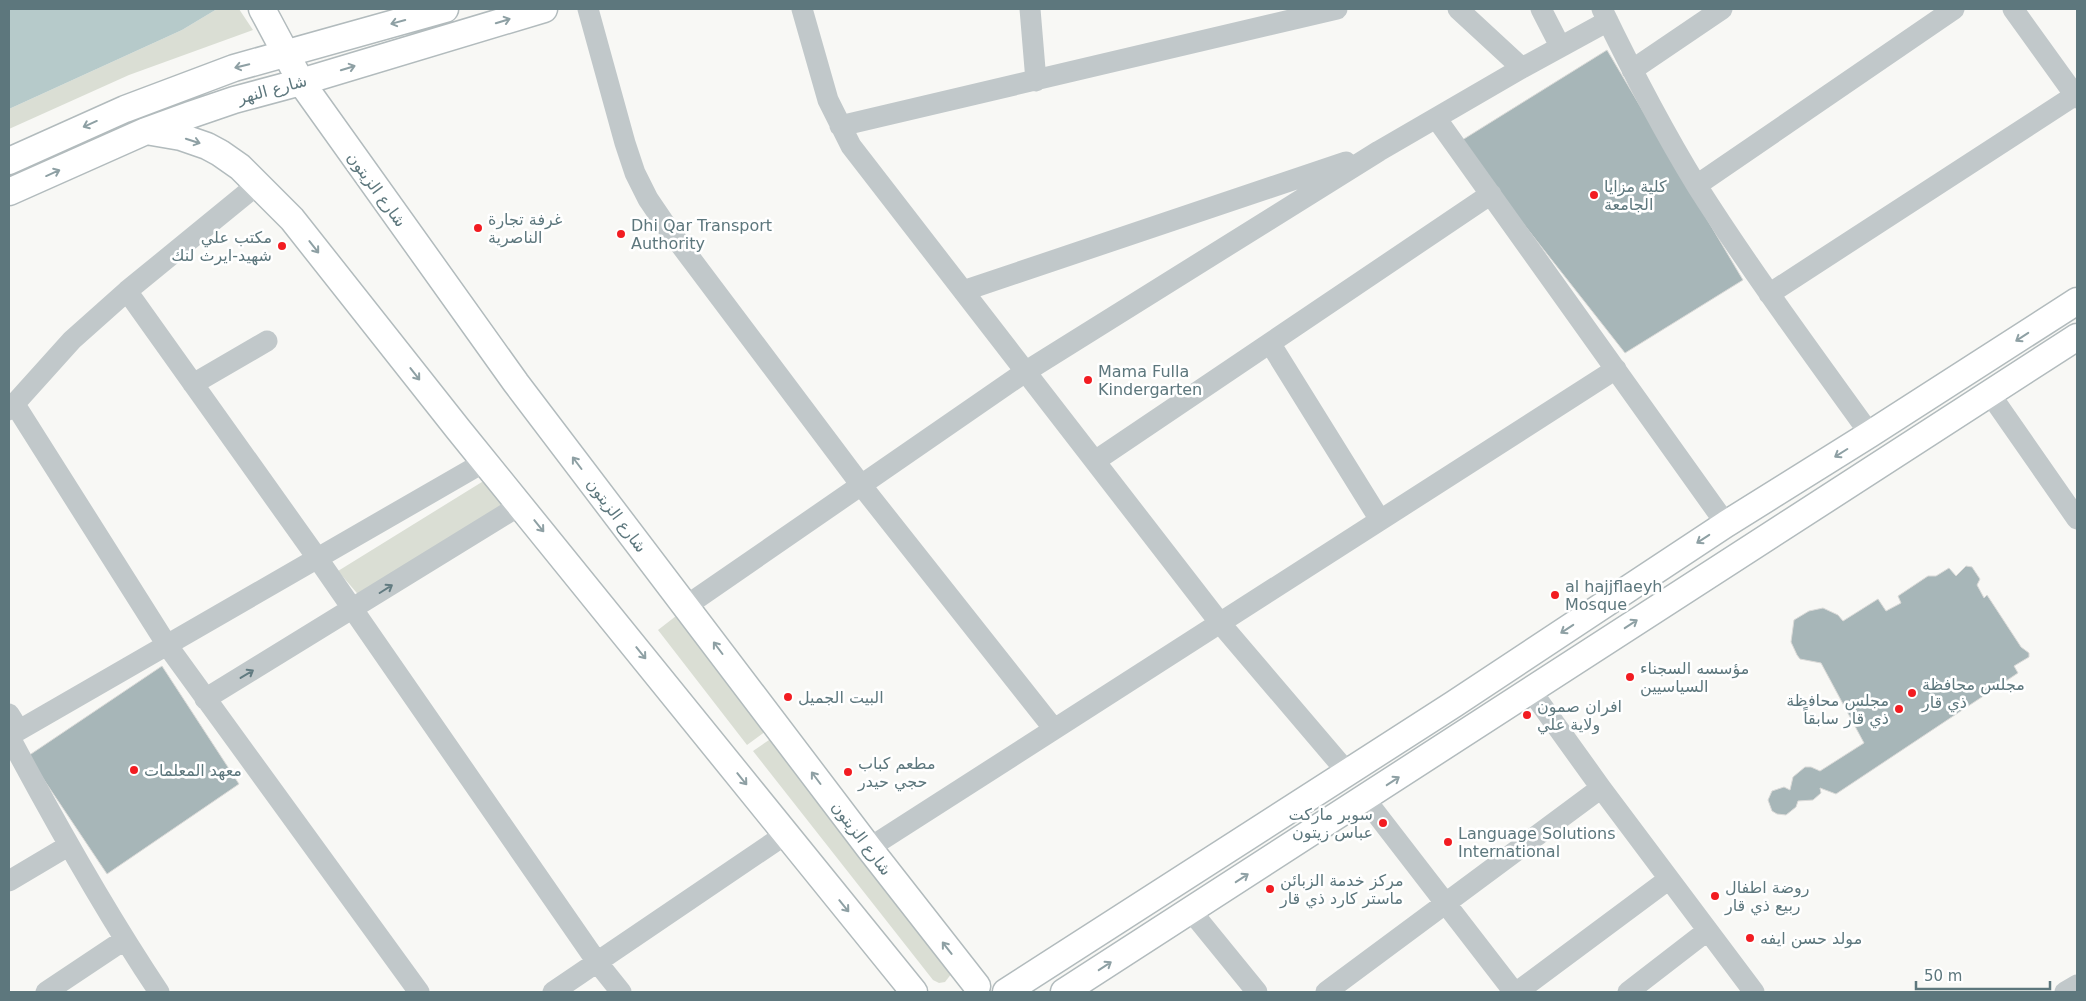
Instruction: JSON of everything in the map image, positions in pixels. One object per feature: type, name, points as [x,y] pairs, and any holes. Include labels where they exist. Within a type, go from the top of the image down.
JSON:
[{"type":"main road","name":"شارع الزيتون","points":[[262,9],[301,82],[516,383],[869,848],[969,989]]},
{"type":"main road","name":"شارع النهر","points":[[9,161],[125,108],[234,68],[280,44],[334,39],[445,9]]},
{"type":"main road","name":"شارع النهر","points":[[9,192],[146,131],[234,100],[301,82],[544,9]]},
{"type":"main road","points":[[146,131],[181,137],[207,146],[240,167],[292,219],[914,992]]},
{"type":"main road","points":[[969,989],[996,988],[1005,992],[1454,704],[1726,524],[2077,301]]},
{"type":"main road","points":[[1064,992],[2074,339],[2054,316]]},
{"type":"main road","points":[[1454,704],[1470,730]]},
{"type":"street","points":[[588,9],[625,143],[648,199],[861,485],[1054,729]]},
{"type":"street","points":[[802,9],[828,100],[851,146],[1220,623],[1347,772]]},
{"type":"street","points":[[1030,9],[1036,81]]},
{"type":"street","points":[[840,126],[1337,9]]},
{"type":"street","points":[[1458,9],[1522,68]]},
{"type":"street","points":[[1541,9],[1560,46]]},
{"type":"street","points":[[1632,70],[1722,9]]},
{"type":"street","points":[[1697,185],[1954,9]]},
{"type":"street","points":[[1769,294],[2077,96],[2013,9]]},
{"type":"street","points":[[686,606],[1025,372],[1379,151],[1560,46],[1605,15],[1632,70],[1697,185],[1769,294],[1870,434]]},
{"type":"street","points":[[1436,118],[1726,524]]},
{"type":"street","points":[[963,291],[1379,151]]},
{"type":"street","points":[[258,184],[127,291],[72,340],[11,407],[167,645],[419,992]]},
{"type":"street","points":[[1095,461],[1491,194]]},
{"type":"street","points":[[127,291],[318,559],[597,962],[621,992]]},
{"type":"street","points":[[193,384],[267,341]]},
{"type":"street","points":[[1270,343],[1380,520]]},
{"type":"street","points":[[869,848],[1616,369]]},
{"type":"street","points":[[1990,394],[2075,513]]},
{"type":"street","points":[[159,992],[124,940],[68,846],[9,736],[14,722],[167,645],[486,461]]},
{"type":"street","points":[[206,699],[522,504]]},
{"type":"street","points":[[1530,689],[1601,788],[1754,992]]},
{"type":"street","points":[[1326,992],[1601,788]]},
{"type":"street","points":[[1365,799],[1516,992],[1669,879]]},
{"type":"street","points":[[554,992],[786,834]]},
{"type":"street","points":[[9,881],[68,846]]},
{"type":"street","points":[[1192,911],[1257,992]]},
{"type":"street","points":[[1628,992],[1708,931]]},
{"type":"street","points":[[46,992],[124,940]]},
{"type":"street","points":[[2065,992],[2077,984]]},
{"type":"shaded area","points":[[9,9],[217,9],[182,30],[9,109]]},
{"type":"shaded area","points":[[217,9],[239,9],[253,30],[129,75],[9,129],[9,109],[182,30]]},
{"type":"shaded area","points":[[490,477],[507,506],[362,599],[338,571]]},
{"type":"shaded area","points":[[676,616],[766,731],[747,745],[658,630]]},
{"type":"shaded area","points":[[772,738],[952,973],[945,982],[939,983],[933,980],[753,751]]},
{"type":"building","points":[[1607,50],[1743,280],[1625,353],[1459,142]]},
{"type":"building","name":"مجلس محافظة ذي قار","points":[[1966,566],[1972,567],[1980,579],[1977,585],[1984,598],[1987,595],[2021,647],[2029,653],[2029,657],[2014,666],[2018,673],[1836,794],[1820,788],[1821,793],[1813,800],[1798,801],[1796,807],[1786,815],[1777,814],[1772,811],[1768,800],[1772,791],[1784,787],[1790,790],[1793,777],[1805,767],[1811,767],[1820,771],[1864,743],[1821,663],[1800,659],[1797,655],[1791,642],[1794,620],[1809,611],[1823,608],[1838,615],[1843,621],[1878,599],[1886,611],[1901,603],[1898,596],[1928,576],[1936,576],[1949,568],[1956,576]]},
{"type":"building","name":"معهد المعلمات","points":[[162,666],[239,784],[107,874],[28,756]]},
{"type":"place","name":"كلية مزايا الجامعة","points":[[1594,195]]},
{"type":"place","name":"غرفة تجارة الناصرية","points":[[478,228]]},
{"type":"place","name":"Dhi Qar Transport Authority","points":[[621,234]]},
{"type":"place","name":"مكتب علي شهيد-ايرث لنك","points":[[282,246]]},
{"type":"place","name":"Mama Fulla Kindergarten","points":[[1088,380]]},
{"type":"place","name":"al hajjflaeyh Mosque","points":[[1555,595]]},
{"type":"place","name":"مؤسسه السجناء السياسيين","points":[[1630,677]]},
{"type":"place","name":"مجلس محافظة ذي قار","points":[[1912,693]]},
{"type":"place","name":"البيت الجميل","points":[[788,697]]},
{"type":"place","name":"مجلس محافظة ذي قار سابقاً","points":[[1899,709]]},
{"type":"place","name":"افران صمون ولاية علي","points":[[1527,715]]},
{"type":"place","name":"معهد المعلمات","points":[[134,770]]},
{"type":"place","name":"مطعم كباب حجي حيدر","points":[[848,772]]},
{"type":"place","name":"سوبر ماركت عباس زيتون","points":[[1383,823]]},
{"type":"place","name":"Language Solutions International","points":[[1448,842]]},
{"type":"place","name":"مركز خدمة الزبائن ماستر كارد ذي قار","points":[[1270,889]]},
{"type":"place","name":"روضة اطفال ربيع ذي قار","points":[[1715,896]]},
{"type":"place","name":"مولد حسن ايفه","points":[[1750,938]]}]
